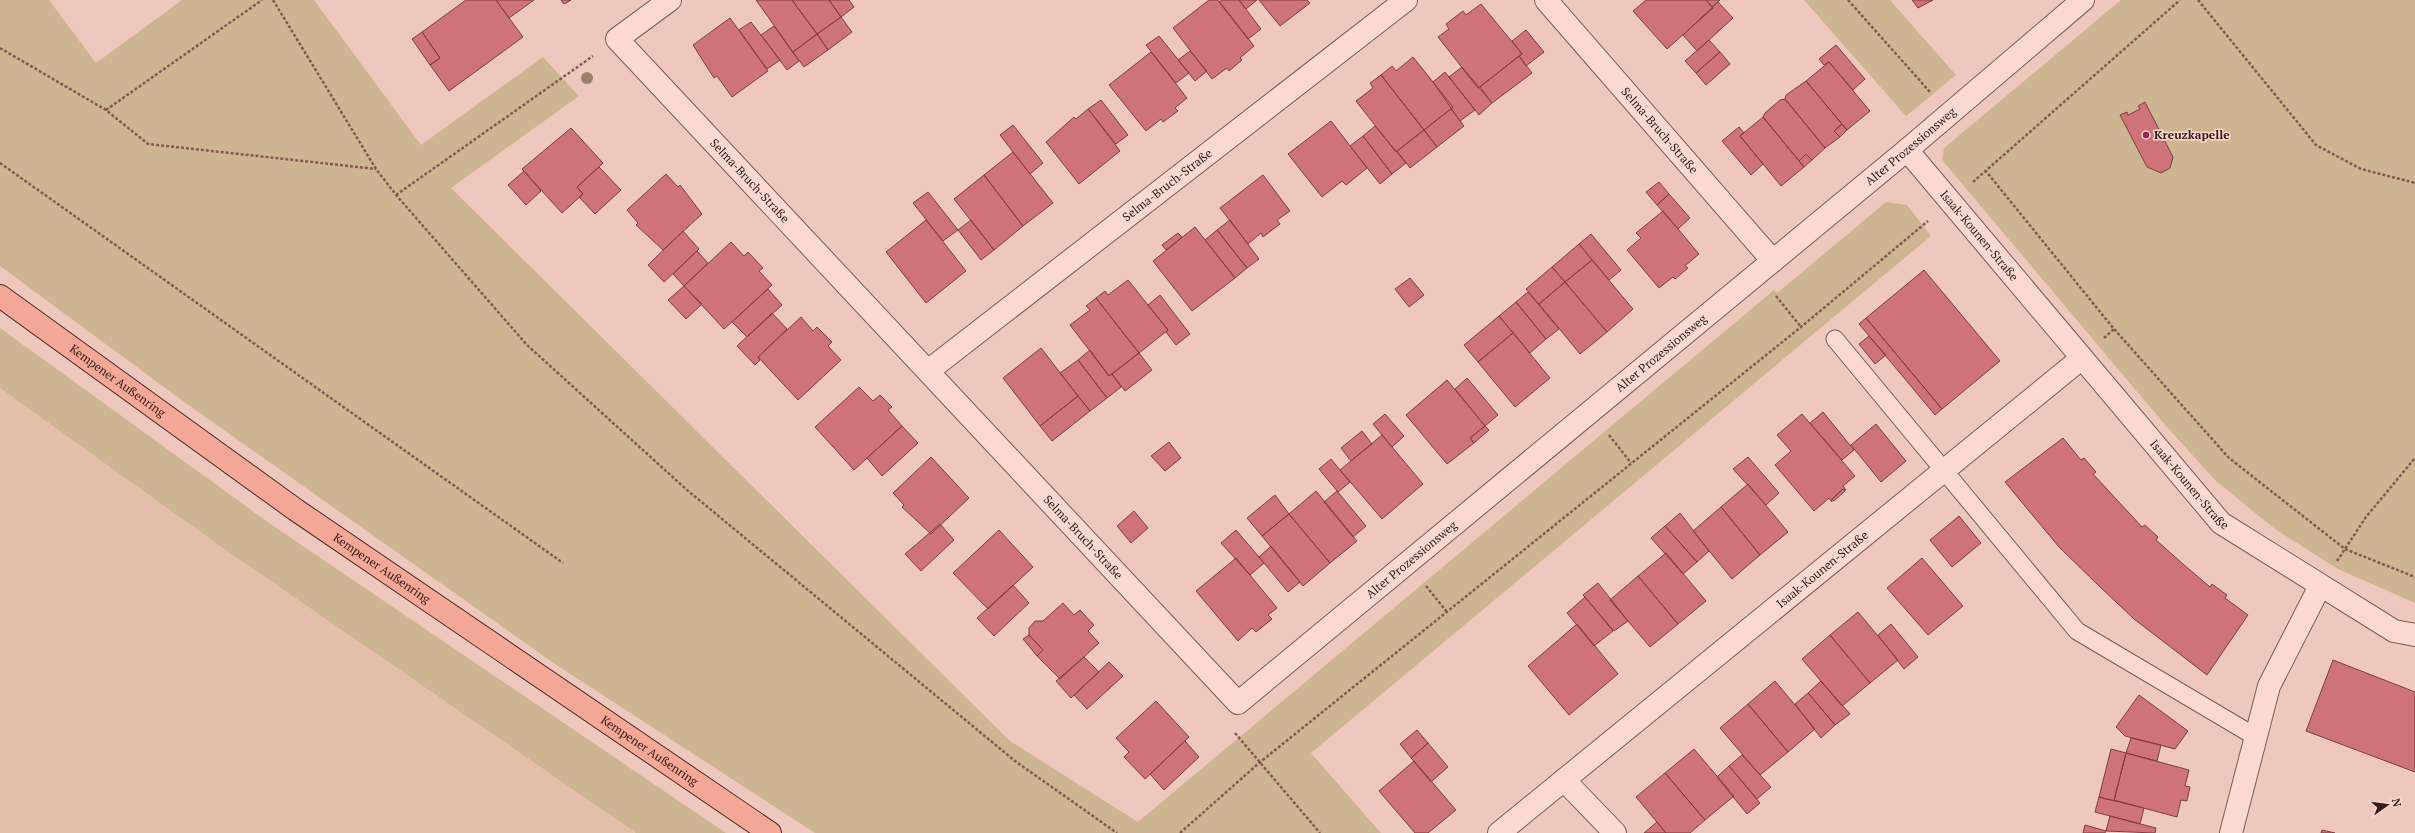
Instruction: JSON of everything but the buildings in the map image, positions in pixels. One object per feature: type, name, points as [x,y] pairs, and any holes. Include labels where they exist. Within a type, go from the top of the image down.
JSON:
[{"type":"main road","name":"Kempener Außenring","points":[[0,296],[296,510],[770,833]]},
{"type":"street","points":[[617,39],[670,0]]},
{"type":"street","name":"Selma-Bruch-Straße","points":[[928,371],[1406,0]]},
{"type":"street","name":"Selma-Bruch-Straße","points":[[1546,0],[1765,267]]},
{"type":"street","name":"Alter Prozessionsweg","points":[[1238,703],[1907,150],[2083,0]]},
{"type":"street","name":"Selma-Bruch-Straße","points":[[617,39],[1238,703]]},
{"type":"street","name":"Isaak-Kounen-Straße","points":[[1907,150],[1950,203],[2221,523],[2320,586],[2394,630],[2415,635]]},
{"type":"street","name":"Isaak-Kounen-Straße","points":[[1499,833],[2082,358]]},
{"type":"street","points":[[2231,833],[2269,686],[2320,586]]},
{"type":"street","points":[[1564,780],[1616,833]]},
{"type":"lane","points":[[1835,339],[1945,469],[2078,631],[2256,737]]},
{"type":"path","points":[[106,110],[262,0]]},
{"type":"path","points":[[273,0],[376,169],[396,196],[527,345],[687,490],[1015,761],[1117,833]]},
{"type":"path","points":[[1848,0],[1949,113]]},
{"type":"path","points":[[1180,833],[1259,763],[1801,326],[1950,203],[1985,170],[2180,0]]},
{"type":"path","points":[[2198,0],[2316,145],[2361,168],[2415,183]]},
{"type":"path","points":[[396,196],[617,39]]},
{"type":"path","points":[[0,48],[106,110],[148,144],[376,169]]},
{"type":"path","points":[[0,163],[563,563]]},
{"type":"path","points":[[1985,170],[2114,330],[2229,458],[2345,549],[2415,577]]},
{"type":"path","points":[[1765,267],[1801,326]]},
{"type":"path","points":[[1590,412],[1631,463]]},
{"type":"path","points":[[2320,586],[2366,517],[2415,458]]},
{"type":"path","points":[[1238,703],[1234,733],[1320,833]]},
{"type":"shaded area","points":[[0,0],[49,0],[96,63],[182,0],[314,0],[421,145],[543,57],[579,96],[451,188],[1010,741],[1138,822],[1774,290],[1777,293],[1886,202],[1907,205],[1931,236],[1311,753],[1381,833],[815,833],[555,664],[180,399],[0,266]]},
{"type":"shaded area","points":[[1804,0],[1890,0],[1956,75],[1906,116]]},
{"type":"shaded area","points":[[2121,0],[2415,0],[2415,603],[2338,569],[2275,529],[2216,481],[2166,426],[1942,160],[1944,148]]},
{"type":"shaded area","points":[[0,328],[272,525],[726,833],[636,833],[220,546],[0,388]]},
{"type":"shaded area","points":[[0,388],[220,546],[636,833],[0,833]]},
{"type":"place","name":"Kreuzkapelle","points":[[2146,135]]}]
